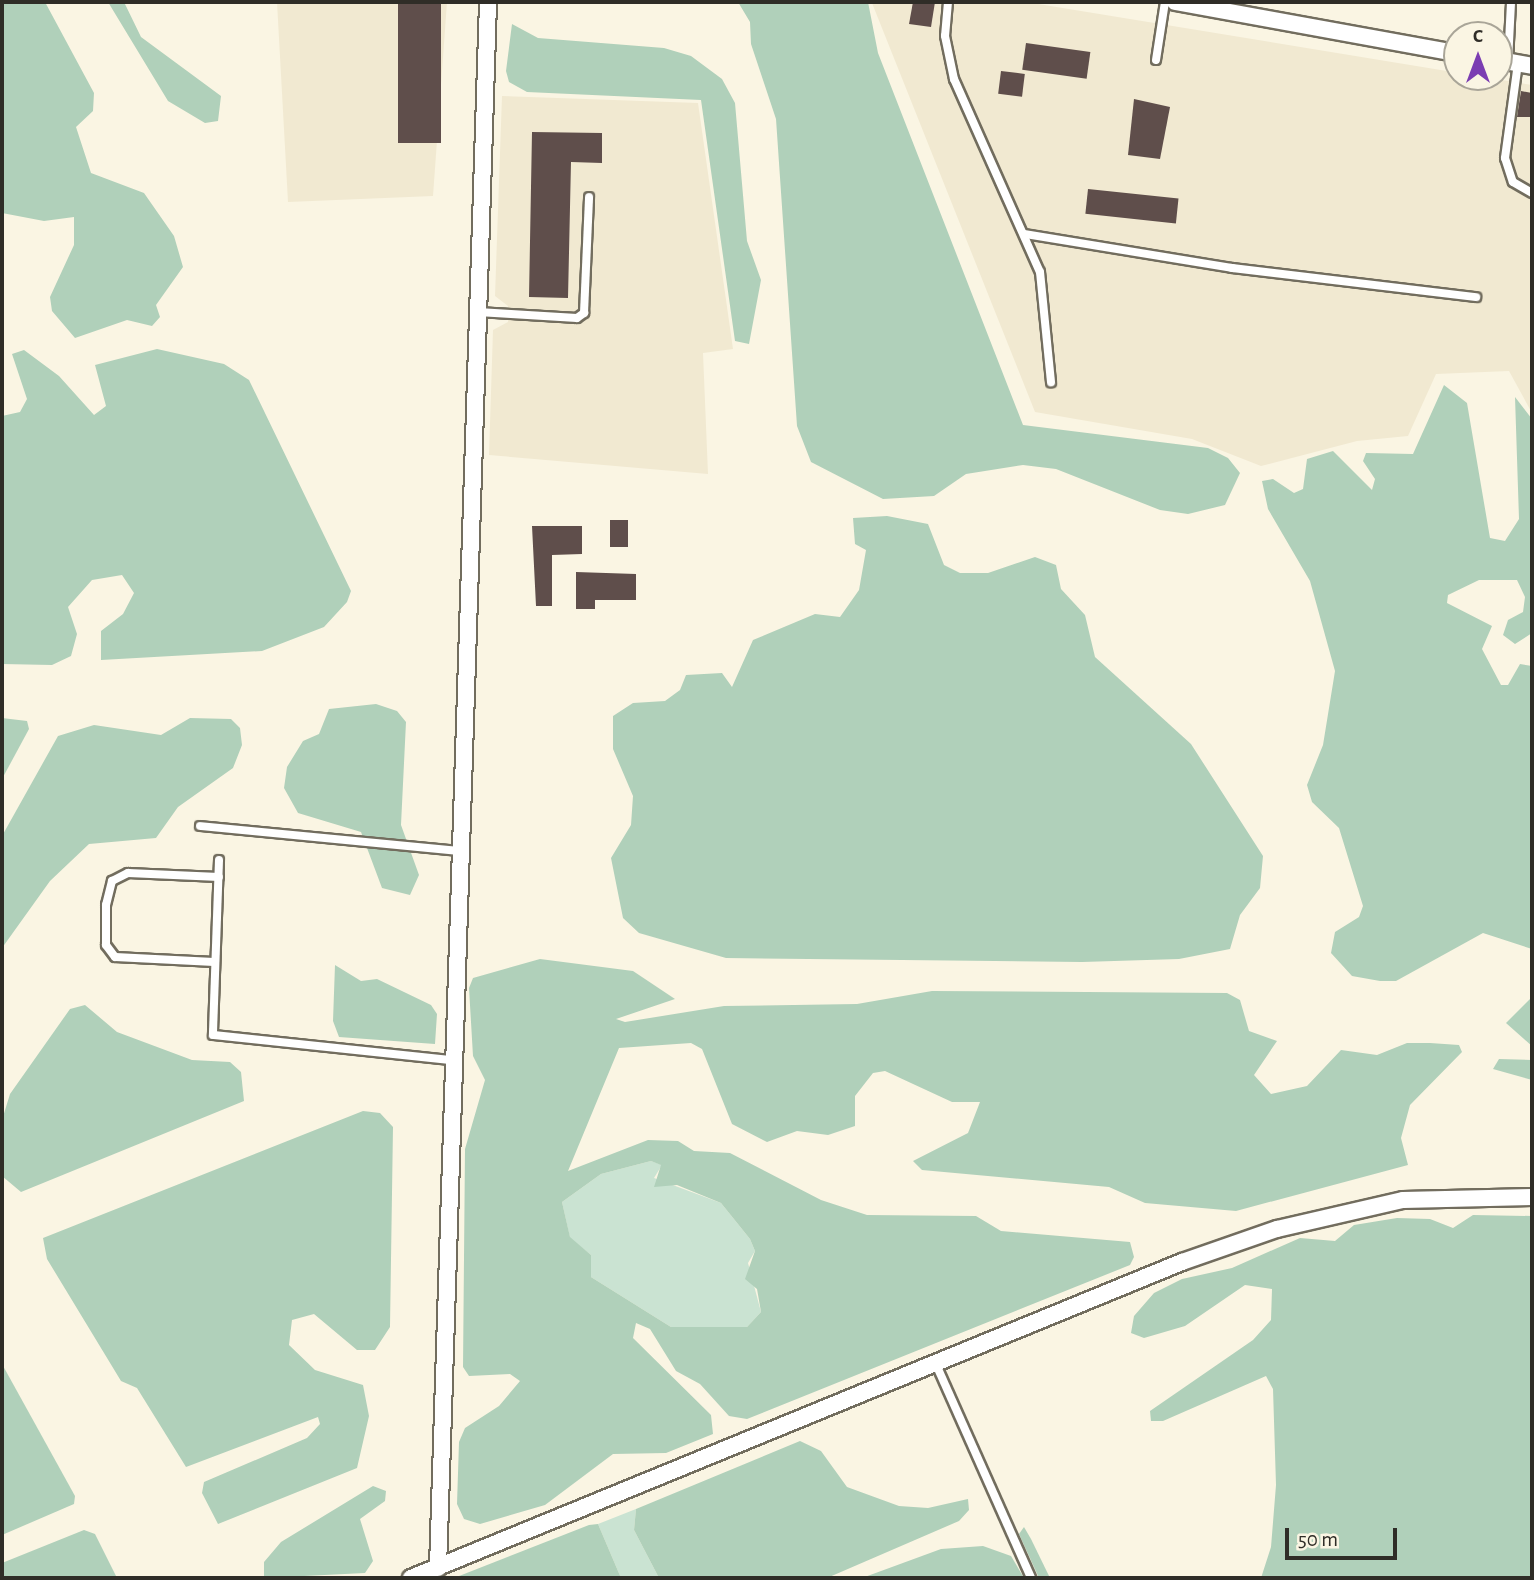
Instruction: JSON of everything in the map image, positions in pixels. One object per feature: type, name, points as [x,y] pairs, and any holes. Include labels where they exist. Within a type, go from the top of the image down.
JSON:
[{"type":"street","points":[[438,1567],[451,1060],[488,2]]},
{"type":"street","points":[[1175,2],[1443,50]]},
{"type":"street","points":[[411,1578],[934,1362],[1277,1229],[1403,1200],[1532,1197]]},
{"type":"lane","points":[[948,2],[945,36],[954,79],[1040,272],[1051,382]]},
{"type":"lane","points":[[1156,60],[1165,2]]},
{"type":"lane","points":[[1511,2],[1514,63],[1505,158],[1513,182],[1532,193]]},
{"type":"lane","points":[[478,312],[577,318],[584,313],[589,197]]},
{"type":"lane","points":[[1025,234],[1232,268],[1476,297]]},
{"type":"lane","points":[[200,826],[458,851]]},
{"type":"lane","points":[[219,860],[211,1030],[217,1038],[451,1060]]},
{"type":"lane","points":[[214,962],[115,957],[106,945],[106,905],[119,875],[219,877]]},
{"type":"lane","points":[[934,1362],[1031,1578]]},
{"type":"shaded area","points":[[277,2],[447,2],[433,196],[288,202]]},
{"type":"shaded area","points":[[1026,2],[1443,70],[1443,91],[1513,91],[1513,82],[1532,85],[1532,413],[1509,371],[1436,374],[1408,436],[1357,441],[1261,466],[1192,439],[1035,412],[872,3]]},
{"type":"shaded area","points":[[502,96],[698,103],[733,349],[703,353],[708,474],[489,455],[493,330],[508,322],[508,306],[495,296]]},
{"type":"green space","points":[[2,2],[45,2],[94,93],[93,111],[76,127],[91,173],[144,193],[174,236],[183,267],[156,305],[160,317],[152,326],[127,320],[75,338],[52,311],[50,297],[74,245],[74,217],[44,221],[2,213]]},
{"type":"green space","points":[[108,2],[124,2],[141,37],[221,96],[218,121],[205,123],[168,101]]},
{"type":"green space","points":[[738,2],[868,2],[878,53],[1023,425],[1208,448],[1228,458],[1240,473],[1225,505],[1188,514],[1160,510],[1056,469],[1023,465],[966,474],[934,496],[883,499],[811,462],[797,426],[776,119],[751,44],[750,22]]},
{"type":"green space","points":[[512,24],[538,38],[664,48],[691,56],[722,79],[735,103],[747,241],[761,280],[749,344],[735,341],[701,100],[527,92],[509,82],[506,71]]},
{"type":"green space","points":[[157,349],[224,364],[249,380],[351,591],[347,602],[324,627],[262,651],[101,660],[101,631],[123,614],[134,593],[122,575],[92,580],[68,607],[77,634],[71,656],[52,665],[2,664],[2,416],[20,412],[27,399],[12,354],[24,350],[59,376],[94,415],[106,406],[95,365]]},
{"type":"green space","points":[[1444,385],[1467,403],[1490,538],[1505,541],[1519,519],[1515,397],[1532,419],[1532,633],[1515,644],[1503,635],[1508,620],[1523,612],[1525,597],[1517,580],[1479,580],[1448,595],[1447,603],[1492,626],[1482,649],[1501,685],[1508,685],[1520,664],[1532,666],[1532,949],[1483,933],[1396,981],[1380,981],[1352,976],[1331,953],[1335,932],[1359,917],[1363,906],[1339,828],[1312,802],[1307,785],[1323,745],[1335,671],[1310,581],[1268,509],[1262,481],[1273,479],[1294,493],[1303,489],[1307,459],[1333,451],[1372,490],[1375,479],[1363,461],[1366,453],[1413,454]]},
{"type":"green space","points":[[887,516],[928,524],[944,565],[960,573],[988,573],[1035,557],[1056,565],[1061,589],[1085,615],[1095,657],[1191,744],[1263,856],[1260,888],[1240,915],[1230,949],[1179,959],[1082,962],[726,958],[639,933],[623,918],[611,858],[631,825],[633,796],[613,749],[613,716],[633,703],[665,701],[680,690],[686,675],[722,673],[732,687],[753,640],[815,614],[840,617],[859,590],[866,550],[855,544],[853,518]]},
{"type":"green space","points":[[376,704],[397,711],[406,722],[401,825],[419,875],[410,895],[382,888],[361,832],[298,813],[284,788],[287,767],[303,741],[319,734],[329,709]]},
{"type":"green space","points":[[2,718],[27,721],[29,729],[2,779]]},
{"type":"green space","points":[[190,718],[231,719],[240,728],[242,745],[233,768],[178,807],[156,838],[89,844],[50,881],[2,948],[2,836],[58,736],[94,725],[161,735]]},
{"type":"green space","points":[[540,959],[633,971],[675,999],[616,1019],[625,1022],[724,1006],[857,1004],[932,991],[1227,993],[1240,1000],[1249,1031],[1277,1041],[1254,1075],[1271,1094],[1307,1086],[1341,1050],[1377,1055],[1407,1043],[1430,1043],[1459,1045],[1462,1052],[1410,1105],[1401,1138],[1408,1165],[1236,1211],[1145,1203],[1109,1187],[922,1170],[913,1161],[968,1133],[980,1102],[952,1102],[885,1071],[873,1073],[855,1096],[855,1126],[828,1135],[797,1131],[767,1142],[732,1124],[702,1049],[691,1043],[619,1048],[568,1171],[648,1140],[678,1141],[694,1151],[730,1153],[821,1200],[867,1215],[976,1216],[1001,1231],[1130,1242],[1134,1257],[1130,1265],[747,1419],[729,1416],[700,1384],[676,1371],[650,1329],[636,1323],[633,1338],[711,1415],[713,1434],[666,1453],[613,1454],[545,1505],[480,1524],[464,1519],[457,1504],[459,1442],[465,1428],[499,1406],[520,1381],[510,1374],[469,1376],[463,1367],[465,1149],[485,1080],[473,1056],[469,988],[473,978]],"holes":[[[651,1161],[661,1165],[654,1187],[677,1185],[721,1203],[750,1239],[755,1251],[745,1279],[757,1289],[761,1312],[747,1327],[671,1327],[591,1277],[591,1255],[570,1237],[562,1202],[601,1174]]]},
{"type":"green space","points":[[335,965],[361,981],[377,979],[431,1005],[437,1014],[435,1044],[339,1037],[333,1021]]},
{"type":"green space","points":[[1532,997],[1532,1046],[1506,1023]]},
{"type":"green space","points":[[85,1005],[117,1032],[192,1060],[230,1062],[241,1072],[244,1101],[21,1192],[2,1176],[2,1120],[10,1094],[70,1009]]},
{"type":"green space","points":[[1499,1059],[1532,1060],[1532,1080],[1493,1069]]},
{"type":"green space","points":[[363,1111],[380,1113],[393,1127],[390,1327],[375,1350],[357,1350],[314,1314],[292,1320],[289,1345],[315,1370],[363,1385],[369,1416],[357,1468],[218,1524],[202,1493],[204,1482],[307,1438],[320,1424],[318,1417],[186,1467],[137,1388],[121,1381],[47,1259],[43,1238]]},
{"type":"green space","points":[[651,1161],[662,1165],[654,1178],[721,1203],[750,1239],[755,1251],[748,1263],[761,1312],[747,1327],[671,1327],[591,1277],[591,1255],[570,1238],[562,1202],[601,1174]]},
{"type":"green space","points":[[1473,1215],[1532,1216],[1532,1578],[1261,1578],[1271,1547],[1276,1485],[1273,1389],[1266,1376],[1163,1421],[1151,1421],[1150,1411],[1253,1340],[1271,1320],[1272,1289],[1245,1285],[1185,1326],[1144,1338],[1131,1333],[1134,1316],[1154,1293],[1182,1279],[1232,1268],[1300,1238],[1335,1241],[1354,1225],[1397,1218],[1430,1219],[1453,1228]]},
{"type":"green space","points":[[2,1364],[75,1496],[74,1504],[2,1535]]},
{"type":"green space","points":[[800,1441],[821,1451],[847,1487],[899,1506],[928,1508],[968,1499],[969,1510],[959,1521],[827,1578],[659,1578],[634,1530],[636,1509]]},
{"type":"green space","points":[[373,1486],[386,1491],[385,1501],[360,1519],[373,1561],[365,1573],[264,1578],[264,1562],[281,1542]]},
{"type":"green space","points":[[636,1509],[634,1530],[659,1578],[621,1578],[598,1524]]},
{"type":"green space","points":[[598,1524],[621,1578],[454,1578],[589,1525]]},
{"type":"green space","points":[[1024,1527],[1050,1578],[1039,1578],[1019,1534]]},
{"type":"green space","points":[[84,1530],[95,1534],[117,1578],[2,1578],[2,1563]]},
{"type":"green space","points":[[983,1546],[1011,1556],[1024,1578],[862,1578],[941,1549]]},
{"type":"building","points":[[398,2],[441,2],[441,143],[398,143]]},
{"type":"building","points":[[913,2],[935,2],[931,27],[909,24]]},
{"type":"building","points":[[1026,43],[1090,52],[1087,79],[1022,70]]},
{"type":"building","points":[[1001,71],[1025,74],[1022,97],[998,94]]},
{"type":"building","points":[[1521,91],[1532,93],[1532,117],[1517,117]]},
{"type":"building","points":[[1134,99],[1170,107],[1160,159],[1128,155]]},
{"type":"building","points":[[532,132],[602,133],[602,163],[571,162],[568,298],[529,297]]},
{"type":"building","points":[[1088,189],[1179,199],[1176,223],[1085,214]]},
{"type":"building","points":[[610,520],[628,520],[628,547],[610,547]]},
{"type":"building","points":[[532,526],[582,526],[582,554],[552,555],[552,606],[536,606]]},
{"type":"building","points":[[576,572],[636,574],[636,600],[595,600],[595,609],[576,609]]}]
